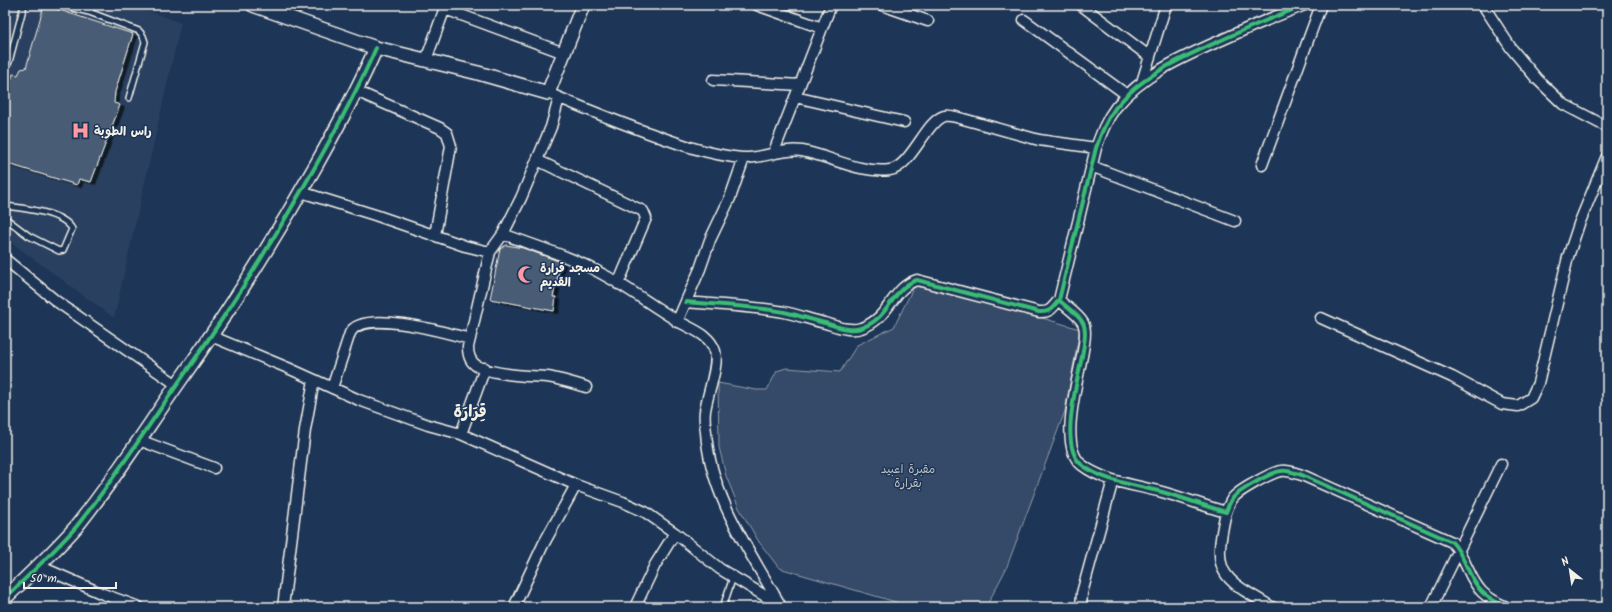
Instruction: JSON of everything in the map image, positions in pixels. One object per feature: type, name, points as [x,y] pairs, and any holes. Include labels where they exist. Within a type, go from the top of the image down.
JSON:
[{"type":"street","points":[[253,5],[280,10],[376,48],[426,60],[554,96],[600,116],[683,145],[715,154],[744,158],[795,150],[815,154],[871,170],[882,171],[894,169],[903,163],[935,122],[946,116],[956,117],[1040,140],[1096,148]]},
{"type":"street","points":[[583,5],[564,53],[554,96],[551,127],[504,234],[490,252],[468,347],[470,357],[476,365],[484,368],[524,376],[548,378],[586,387]]},
{"type":"street","points":[[757,5],[822,28]]},
{"type":"street","points":[[773,154],[831,5]]},
{"type":"street","points":[[882,5],[928,21]]},
{"type":"street","points":[[1081,5],[1150,57]]},
{"type":"street","points":[[1142,82],[1166,5]]},
{"type":"street","points":[[686,302],[785,312],[844,328],[859,329],[872,324],[882,316],[901,290],[909,282],[918,280],[1039,312],[1046,312],[1050,310],[1059,300],[1096,148],[1108,119],[1127,95],[1159,70],[1275,16],[1305,5]]},
{"type":"street","points":[[1262,165],[1321,5]]},
{"type":"street","points":[[1483,5],[1511,48],[1537,79],[1563,104],[1607,127]]},
{"type":"street","points":[[426,60],[446,7],[564,53]]},
{"type":"street","points":[[1024,20],[1127,95]]},
{"type":"street","points":[[5,598],[39,566],[76,526],[116,474],[243,289],[301,192],[349,107],[376,48]]},
{"type":"street","points":[[713,80],[800,85]]},
{"type":"street","points":[[356,91],[440,128],[447,133],[451,146],[435,235]]},
{"type":"street","points":[[795,97],[904,122]]},
{"type":"street","points":[[1321,318],[1452,377],[1502,404],[1518,406],[1532,398],[1538,383],[1568,257],[1579,224],[1607,156]]},
{"type":"street","points":[[678,322],[710,240],[730,198],[744,158]]},
{"type":"street","points":[[537,160],[640,209],[645,214],[646,218],[618,284]]},
{"type":"street","points":[[1091,166],[1235,220]]},
{"type":"street","points":[[301,192],[465,246],[490,252]]},
{"type":"street","points":[[504,234],[570,258],[605,275],[678,322],[704,335],[710,342],[715,352],[716,361],[705,411],[707,446],[712,470],[721,497],[734,523],[781,606]]},
{"type":"street","points":[[5,260],[56,301],[177,385]]},
{"type":"street","points":[[1059,300],[1083,322],[1085,332],[1083,354],[1070,420],[1071,444],[1080,464],[1113,480],[1164,492],[1226,512]]},
{"type":"street","points":[[332,388],[352,328],[362,323],[410,325],[470,339]]},
{"type":"street","points":[[211,336],[359,400],[399,416],[461,434],[576,485],[623,502],[645,512],[676,533],[720,570],[781,606]]},
{"type":"street","points":[[461,434],[484,368]]},
{"type":"street","points":[[283,607],[305,430],[314,380]]},
{"type":"street","points":[[139,440],[214,468]]},
{"type":"street","points":[[1431,607],[1501,464]]},
{"type":"street","points":[[1272,607],[1235,584],[1226,576],[1221,566],[1219,556],[1226,512],[1233,497],[1275,473],[1288,471],[1302,475],[1452,542],[1459,550],[1477,586],[1484,594],[1506,607]]},
{"type":"street","points":[[1081,607],[1082,593],[1113,480]]},
{"type":"street","points":[[514,607],[543,546],[576,485]]},
{"type":"street","points":[[636,607],[654,565],[676,533]]},
{"type":"street","points":[[39,566],[103,594],[139,607]]},
{"type":"lane","points":[[9,62],[24,5]]},
{"type":"lane","points":[[60,5],[89,12],[139,31],[144,36],[144,42],[129,98]]},
{"type":"lane","points":[[89,12],[93,5]]},
{"type":"lane","points":[[5,206],[42,212],[64,220],[72,229],[63,250],[59,252],[29,236],[5,218]]},
{"type":"lane","points":[[723,607],[733,577]]},
{"type":"shaded area","name":"راس الطوبة","points":[[5,5],[133,5],[181,23],[114,318],[5,238]]},
{"type":"green space","name":"مقبرة اعبيد بقرارة","points":[[914,286],[963,295],[1080,329],[1065,411],[1006,569],[986,607],[913,607],[779,568],[759,542],[739,508],[726,476],[719,447],[718,383],[756,390],[767,390],[777,371],[786,368],[840,372],[857,345],[894,327]]},
{"type":"building","points":[[44,5],[133,34],[115,92],[114,103],[120,105],[91,182],[79,179],[77,185],[5,163],[5,98],[13,74],[18,75],[21,69],[26,68]]},
{"type":"building","points":[[506,245],[523,248],[561,262],[553,297],[556,297],[554,311],[490,299],[500,249]]},
{"type":"cycle path","points":[[686,302],[772,310],[789,313],[843,328],[857,329],[871,323],[879,317],[902,289],[908,284],[917,280],[1039,312],[1048,311],[1059,300],[1096,148],[1102,132],[1116,107],[1139,84],[1166,66],[1246,29],[1305,5]]},
{"type":"cycle path","points":[[5,598],[76,527],[130,454],[216,327],[251,275],[299,194],[347,108],[376,48]]},
{"type":"cycle path","points":[[1059,300],[1078,317],[1085,328],[1082,356],[1075,389],[1070,425],[1071,442],[1074,455],[1082,465],[1091,471],[1110,479],[1162,492],[1226,512],[1231,501],[1236,495],[1263,478],[1281,471],[1289,471],[1302,475],[1452,542],[1461,554],[1477,586],[1488,597],[1506,607]]},
{"type":"place","name":"راس الطوبة","points":[[81,131]]},
{"type":"place","name":"مسجد قرارة القديم","points":[[527,275]]},
{"type":"district","name":"قِرَارَة","points":[[470,411]]}]
